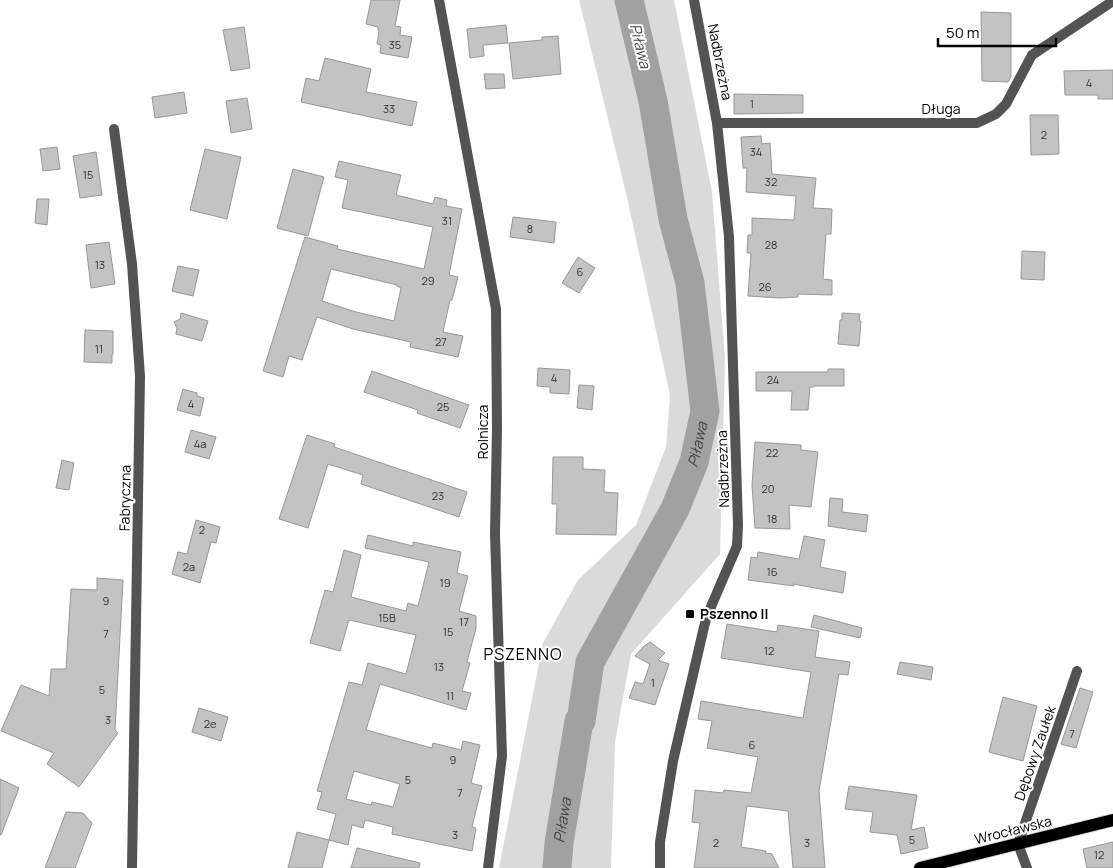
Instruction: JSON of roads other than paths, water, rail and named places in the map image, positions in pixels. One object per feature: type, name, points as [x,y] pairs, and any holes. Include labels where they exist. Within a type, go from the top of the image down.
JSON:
[{"type":"main road","name":"Wrocławska","points":[[920,868],[1113,820]]},
{"type":"street","name":"Rolnicza","points":[[439,0],[496,310],[497,428],[495,534],[502,756],[488,868]]},
{"type":"street","name":"Nadbrzeżna","points":[[660,868],[660,842],[673,760],[707,616],[737,546],[738,525],[729,237],[717,123],[694,0]]},
{"type":"street","name":"Długa","points":[[717,123],[977,123],[996,114],[1006,104],[1032,55],[1113,0]]},
{"type":"street","name":"Fabryczna","points":[[114,129],[132,264],[140,376],[132,868]]},
{"type":"street","name":"Dębowy Zaułek","points":[[1018,844],[1077,671]]},
{"type":"street","points":[[1018,844],[1027,868]]},
{"type":"waterway","name":"Piława","points":[[557,868],[559,843],[590,662],[675,509],[694,462],[705,411],[690,283],[673,219],[653,101],[629,0]]},
{"type":"place","name":"Pszenno II","points":[[690,614]]},
{"type":"district","name":"PSZENNO","points":[[523,654]]}]
